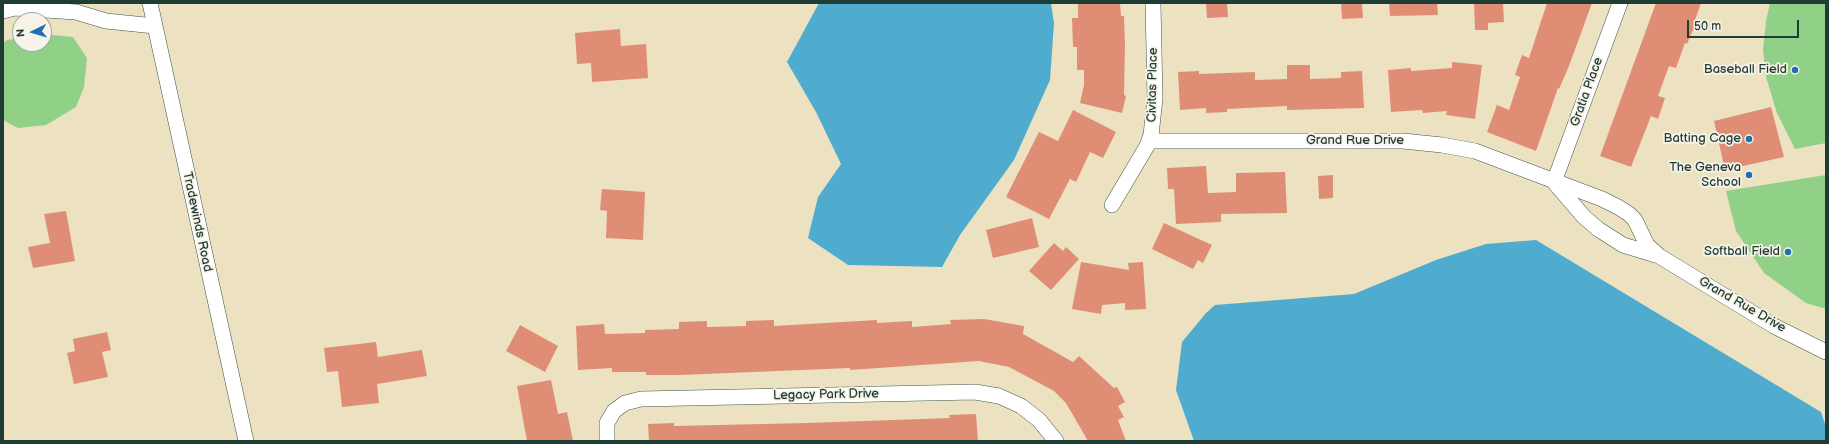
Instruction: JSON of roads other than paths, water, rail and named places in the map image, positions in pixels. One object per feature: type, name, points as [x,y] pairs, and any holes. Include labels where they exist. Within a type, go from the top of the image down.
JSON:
[{"type":"street","name":"Tradewinds Road","points":[[150,3],[246,441]]},
{"type":"street","name":"Civitas Place","points":[[1112,205],[1150,141],[1155,99],[1153,3]]},
{"type":"street","name":"Gratia Place","points":[[1554,182],[1620,3]]},
{"type":"street","points":[[3,11],[15,8],[76,12],[106,21],[155,26]]},
{"type":"street","name":"Grand Rue Drive","points":[[1150,141],[1423,142],[1475,151],[1602,199],[1629,214],[1640,228],[1647,245],[1659,256],[1774,326],[1826,352]]},
{"type":"street","name":"Grand Rue Drive","points":[[1554,182],[1584,217],[1610,238],[1623,245],[1659,256]]},
{"type":"street","name":"Legacy Park Drive","points":[[607,441],[607,423],[614,411],[626,403],[641,399],[975,392],[999,396],[1021,406],[1039,420],[1056,441]]},
{"type":"water","points":[[819,3],[1051,3],[1054,23],[1050,80],[1014,160],[960,235],[942,267],[848,265],[808,238],[818,197],[841,164],[816,112],[787,62]]},
{"type":"water","points":[[1536,240],[1821,412],[1826,427],[1826,441],[1194,441],[1176,390],[1182,342],[1206,313],[1215,305],[1354,294],[1436,260],[1486,244]]},
{"type":"place","name":"Baseball Field","points":[[1795,70]]},
{"type":"place","name":"Batting Cage","points":[[1749,139]]},
{"type":"place","name":"The Geneva School","points":[[1749,175]]},
{"type":"place","name":"Softball Field","points":[[1788,252]]}]
